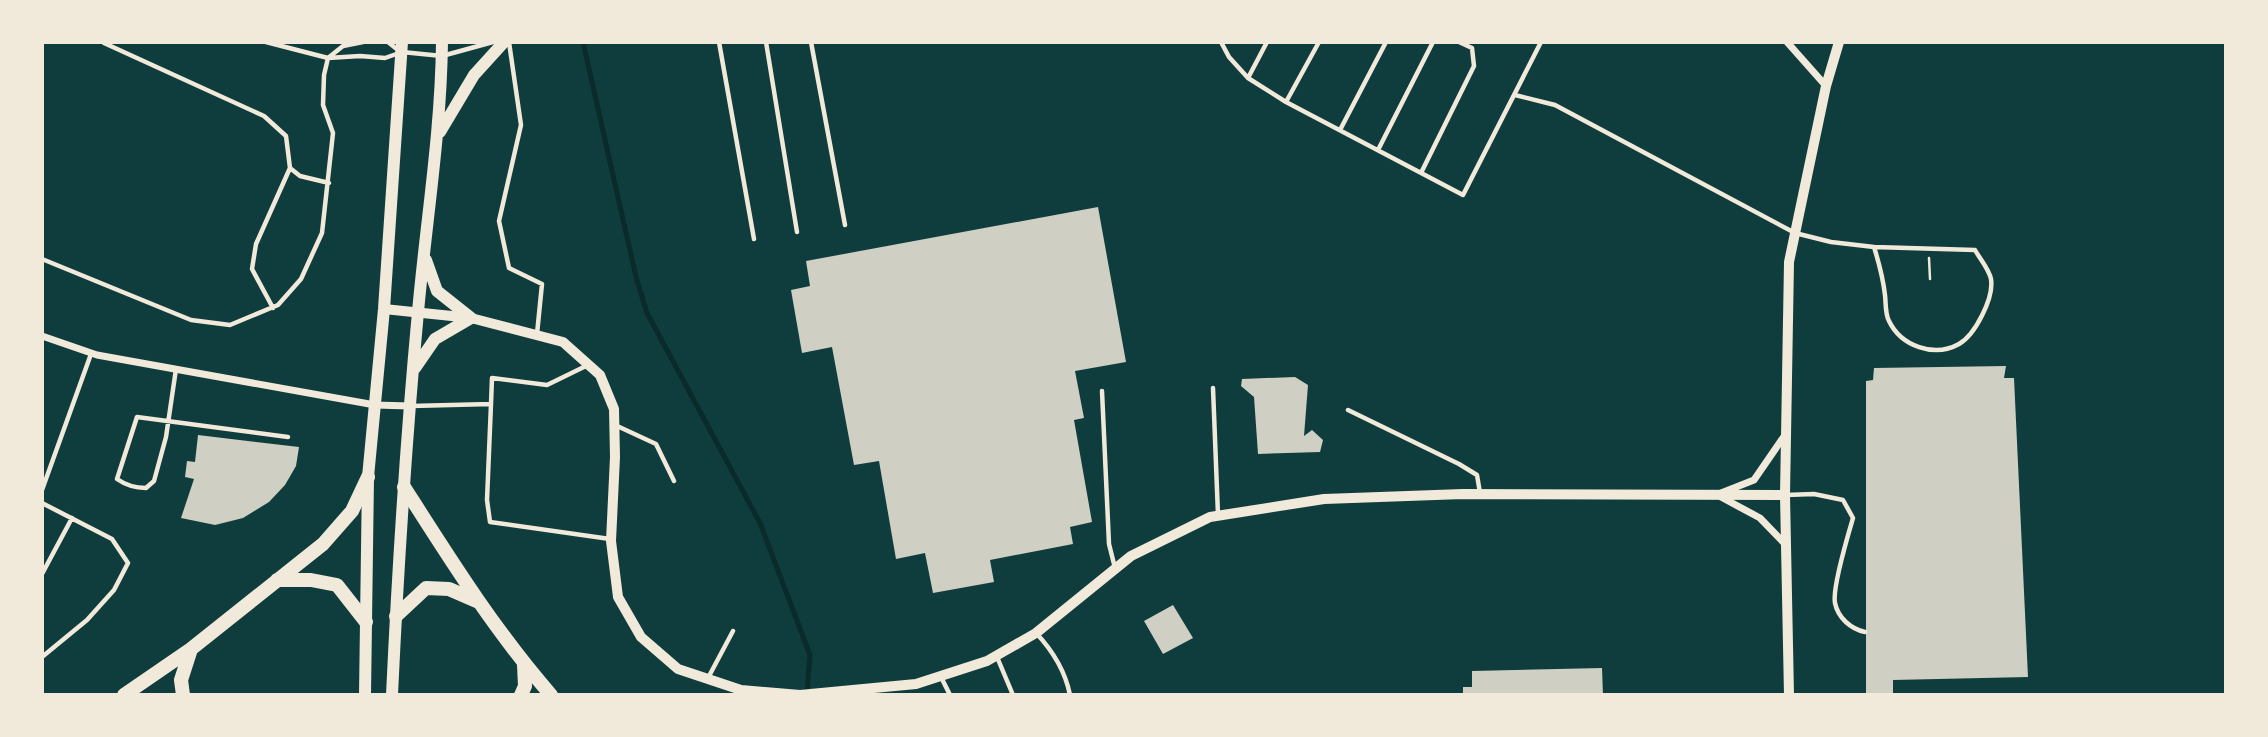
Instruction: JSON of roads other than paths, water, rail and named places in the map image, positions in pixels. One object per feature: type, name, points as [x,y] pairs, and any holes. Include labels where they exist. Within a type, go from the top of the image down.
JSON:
[{"type":"main road","points":[[392,695],[404,487],[418,313],[438,135],[442,42]]},
{"type":"main road","points":[[438,135],[474,75],[507,42]]},
{"type":"main road","points":[[365,695],[368,477],[384,309],[402,47]]},
{"type":"main road","points":[[414,368],[435,339],[471,318],[437,290],[425,254]]},
{"type":"main road","points":[[124,695],[191,649],[323,544],[352,511],[368,477]]},
{"type":"main road","points":[[404,487],[479,603],[524,665],[551,695]]},
{"type":"main road","points":[[277,580],[312,580],[337,585],[366,622]]},
{"type":"main road","points":[[396,616],[426,588],[449,589],[479,603]]},
{"type":"main road","points":[[183,695],[181,680],[191,649]]},
{"type":"main road","points":[[521,695],[524,665]]},
{"type":"street","points":[[1787,42],[1826,86]]},
{"type":"street","points":[[1789,695],[1785,495],[1789,261],[1826,86],[1839,42]]},
{"type":"street","points":[[384,309],[471,318],[563,342],[600,375],[614,409],[611,539],[618,597],[641,636],[678,669],[741,690],[805,694],[916,684],[987,661],[1036,633],[1131,556],[1210,517],[1324,499],[1480,494],[1785,495]]},
{"type":"street","points":[[42,336],[91,353],[375,405],[411,406]]},
{"type":"street","points":[[1717,495],[1754,480],[1786,433]]},
{"type":"street","points":[[1717,495],[1760,518],[1786,545]]},
{"type":"lane","points":[[266,42],[328,58],[385,58],[402,47]]},
{"type":"lane","points":[[42,259],[191,320],[230,325],[278,305],[301,279],[322,233],[333,133],[323,105],[324,75],[328,58],[343,47],[363,42]]},
{"type":"lane","points":[[388,42],[442,56],[493,42]]},
{"type":"lane","points":[[507,42],[521,125],[499,221],[509,268],[542,284],[537,335]]},
{"type":"lane","points":[[719,42],[754,239]]},
{"type":"lane","points":[[766,42],[797,232]]},
{"type":"lane","points":[[811,42],[845,225]]},
{"type":"lane","points":[[1221,42],[1229,57],[1248,78],[1286,102],[1463,195],[1541,42]]},
{"type":"lane","points":[[1248,78],[1267,42]]},
{"type":"lane","points":[[1286,102],[1319,42]]},
{"type":"lane","points":[[1340,130],[1386,42]]},
{"type":"lane","points":[[1378,150],[1433,42]]},
{"type":"lane","points":[[1421,173],[1474,66],[1472,48],[1459,42]]},
{"type":"lane","points":[[104,43],[264,116],[286,136],[290,168],[256,244],[252,270],[273,308]]},
{"type":"lane","points":[[1515,95],[1555,105],[1794,233],[1831,242],[1874,247],[1975,250],[1991,278],[1990,298],[1984,314],[1961,343],[1941,350],[1917,347],[1900,337],[1888,320],[1881,272],[1874,247]]},
{"type":"lane","points":[[290,168],[300,176],[329,183]]},
{"type":"lane","points":[[42,490],[91,353]]},
{"type":"lane","points":[[589,365],[547,385],[492,378],[486,500],[490,522],[611,539]]},
{"type":"lane","points":[[176,369],[169,420],[155,481],[146,488],[135,488],[117,479],[137,417],[169,420],[288,437]]},
{"type":"lane","points":[[1213,388],[1218,516]]},
{"type":"lane","points":[[1102,391],[1109,544],[1115,569]]},
{"type":"lane","points":[[411,406],[491,404]]},
{"type":"lane","points":[[1348,410],[1477,475],[1480,494]]},
{"type":"lane","points":[[615,425],[656,444],[674,481]]},
{"type":"lane","points":[[1785,495],[1814,494],[1843,500],[1853,518],[1843,551],[1835,602],[1842,618],[1854,630],[1865,632]]},
{"type":"lane","points":[[42,503],[112,540],[128,564],[114,590],[87,620],[42,656]]},
{"type":"lane","points":[[42,574],[72,518]]},
{"type":"lane","points":[[708,678],[733,631]]},
{"type":"lane","points":[[1036,633],[1050,648],[1062,669],[1070,695]]},
{"type":"lane","points":[[996,656],[1013,695]]},
{"type":"lane","points":[[941,676],[950,695]]},
{"type":"waterway","points":[[583,42],[636,277],[647,313],[760,523],[810,655],[807,693]]}]
